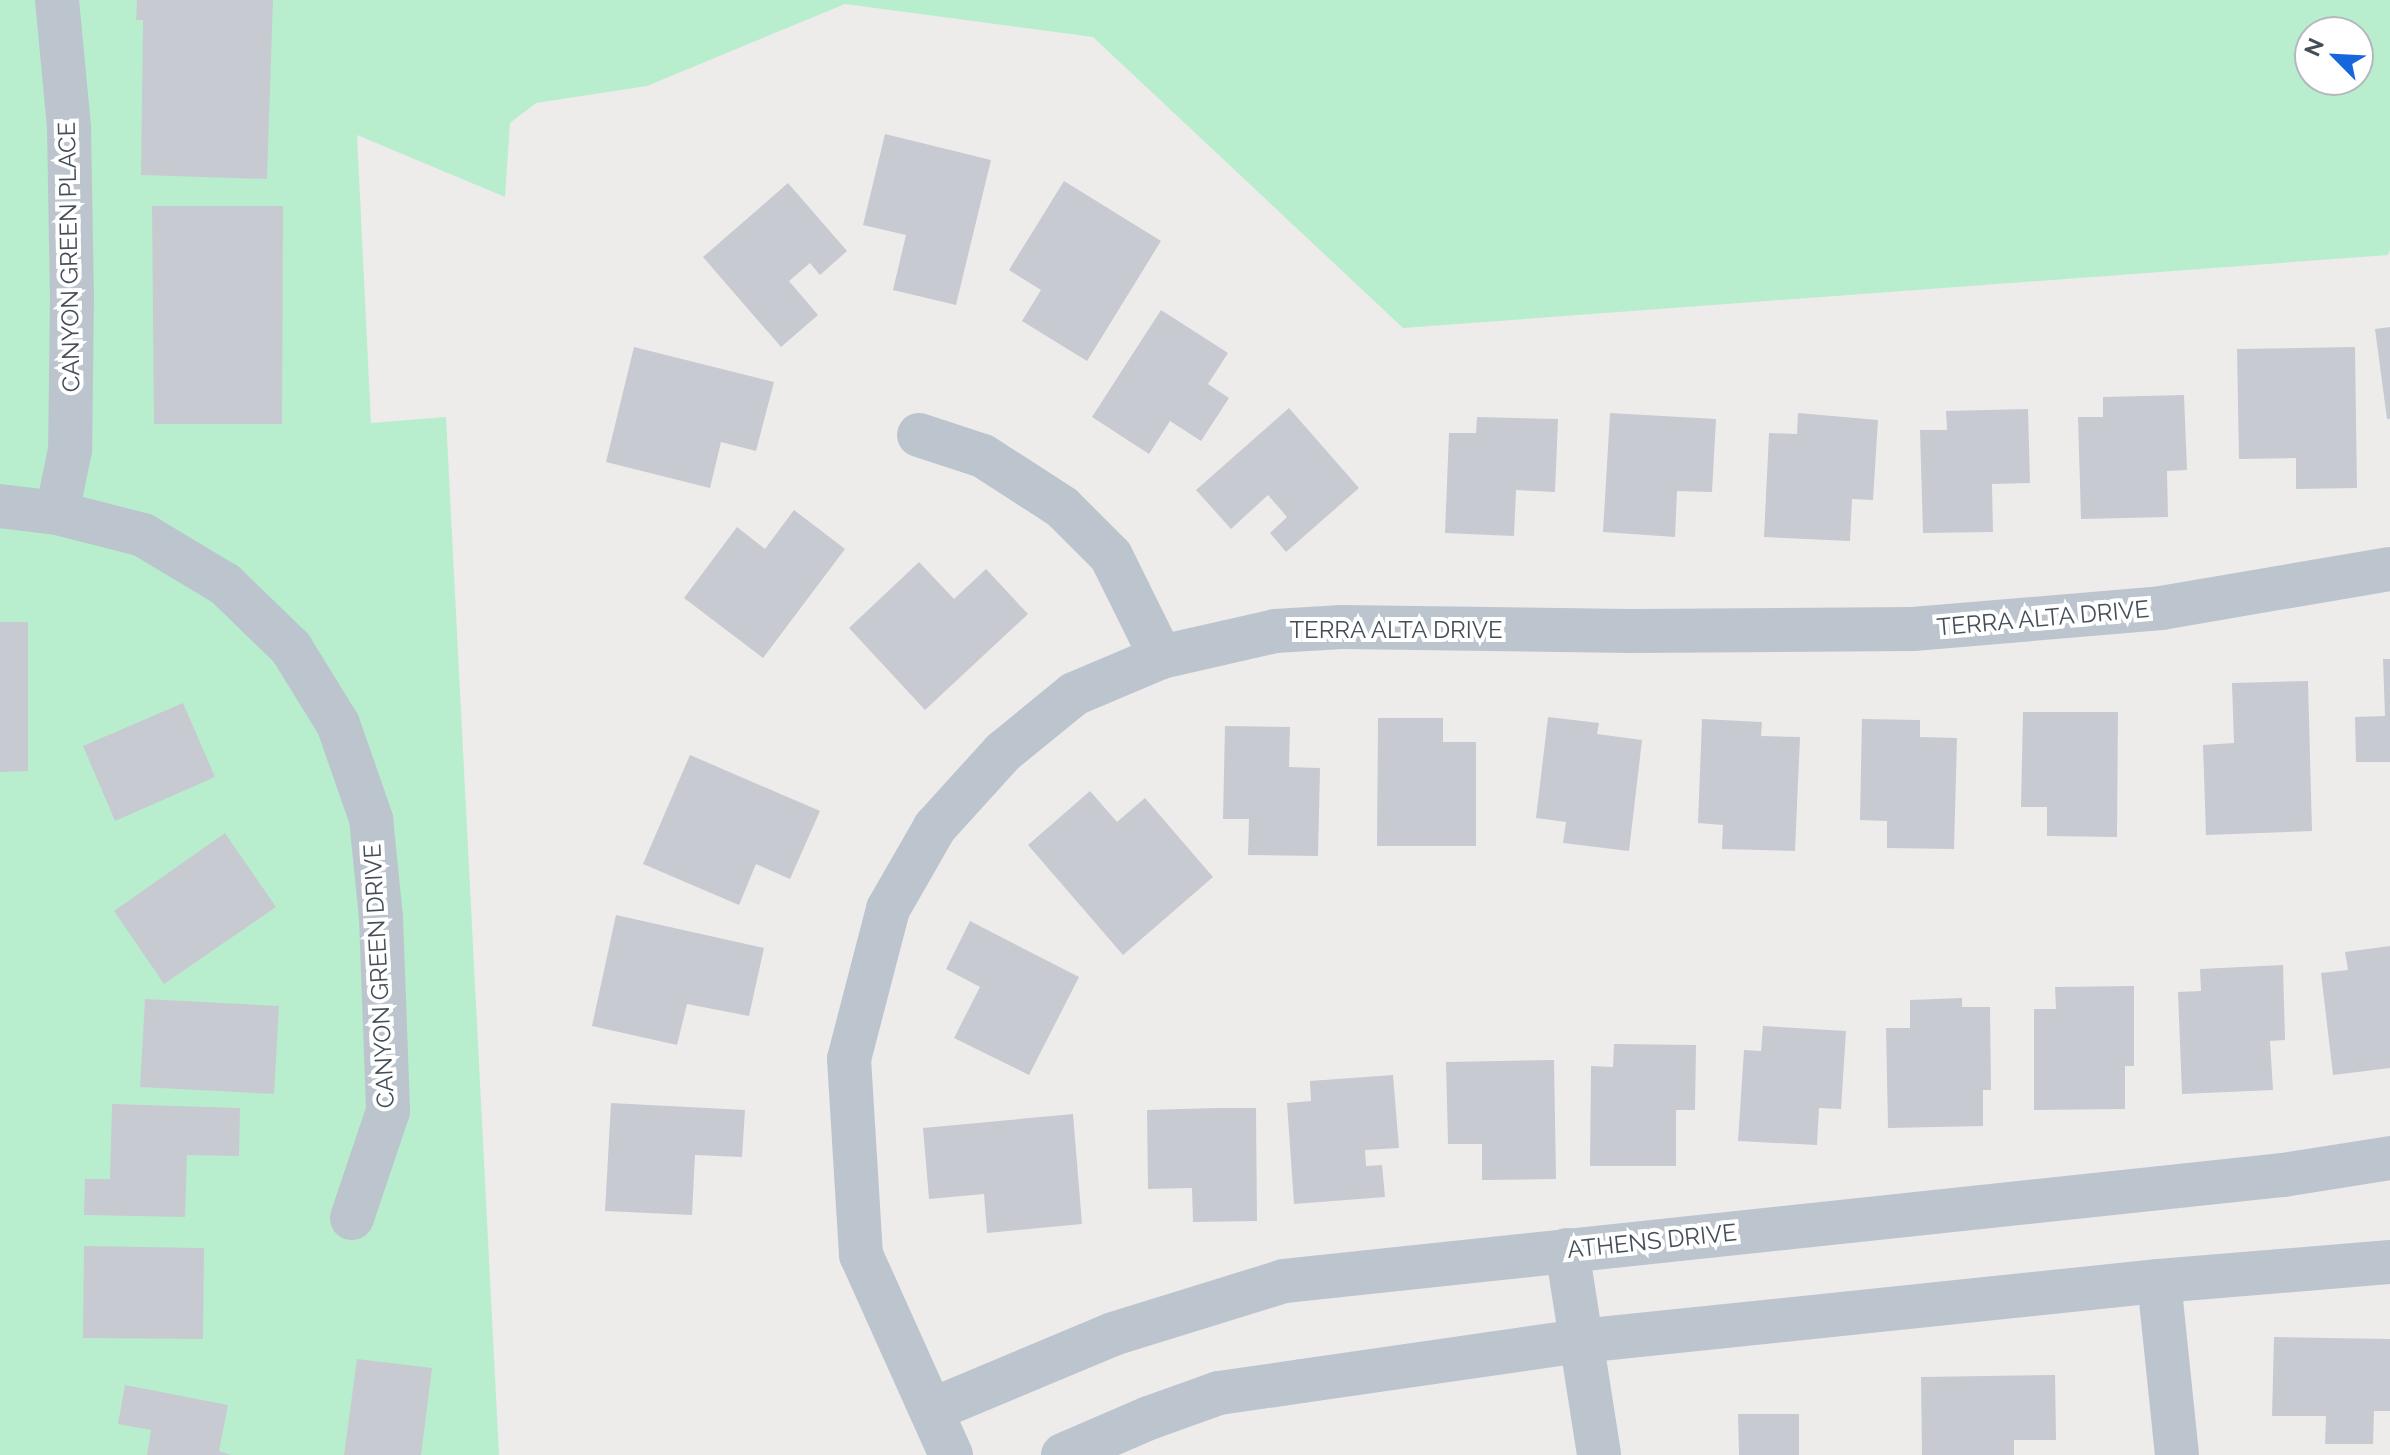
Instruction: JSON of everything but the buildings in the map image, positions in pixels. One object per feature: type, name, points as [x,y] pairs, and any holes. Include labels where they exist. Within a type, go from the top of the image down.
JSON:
[{"type":"street","name":"CANYON GREEN PLACE","points":[[57,0],[69,128],[72,294],[70,450],[57,513]]},
{"type":"street","points":[[919,435],[983,456],[1062,507],[1111,556],[1161,657]]},
{"type":"street","name":"CANYON GREEN DRIVE","points":[[0,506],[57,513],[143,535],[225,584],[291,648],[338,724],[371,819],[381,918],[388,1111],[352,1218]]},
{"type":"street","name":"TERRA ALTA DRIVE","points":[[951,1455],[934,1409],[861,1255],[849,1059],[888,909],[935,827],[1003,752],[1074,694],[1161,657],[1275,631],[1342,627],[1631,631],[1913,629],[2161,608],[2390,569]]},
{"type":"street","name":"ATHENS DRIVE","points":[[934,1409],[1113,1334],[1284,1281],[2283,1175],[2390,1158]]},
{"type":"street","points":[[1567,1250],[1599,1455]]},
{"type":"street","points":[[1063,1455],[1149,1418],[1219,1393],[1581,1341],[2159,1281],[2390,1262]]},
{"type":"street","points":[[2159,1281],[2177,1455]]},
{"type":"green space","points":[[0,0],[2390,0],[2388,255],[1403,328],[1093,37],[845,4],[647,86],[536,103],[510,123],[505,197],[357,135],[371,423],[446,417],[499,1455],[0,1455]]}]
